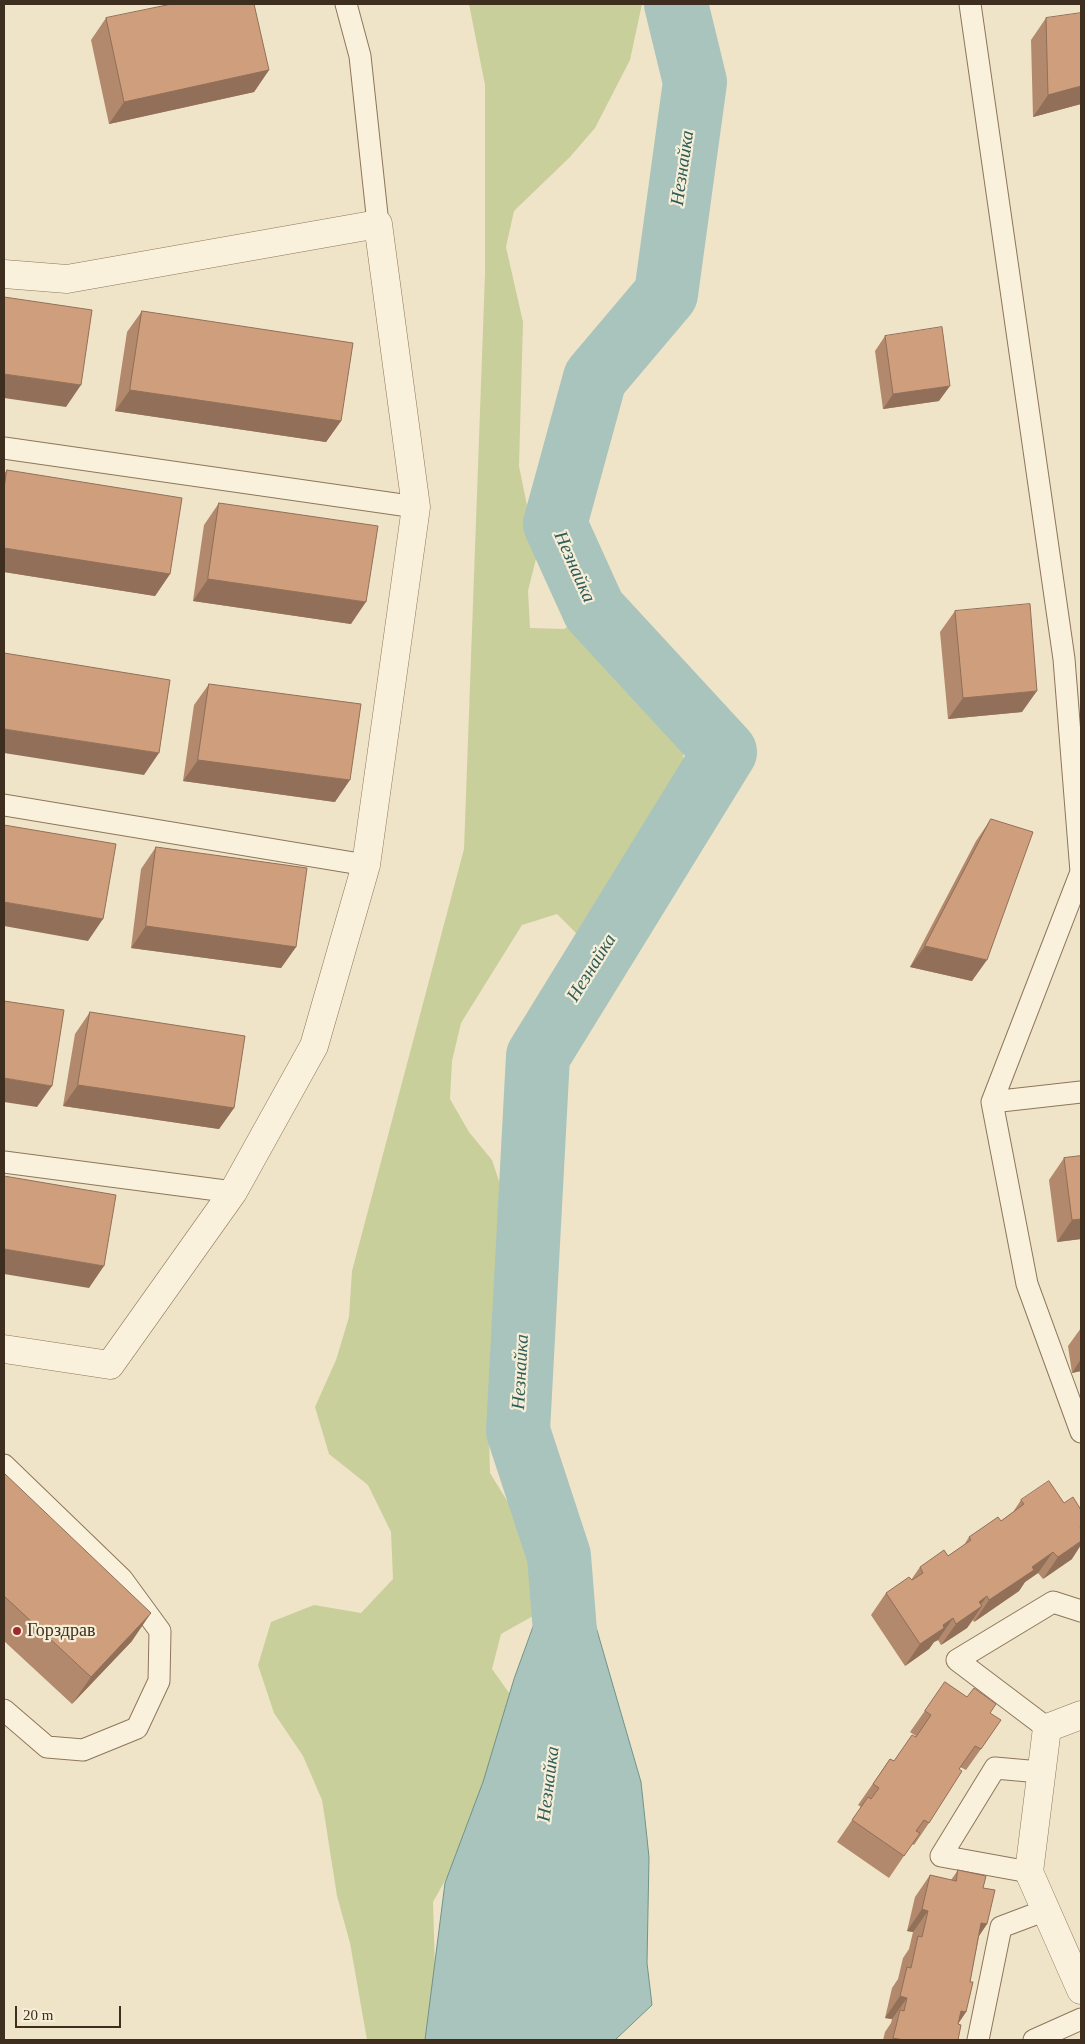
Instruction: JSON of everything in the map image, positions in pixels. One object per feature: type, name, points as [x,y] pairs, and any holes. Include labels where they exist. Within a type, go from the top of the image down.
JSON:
[{"type":"street","points":[[4,274],[67,279],[378,224],[416,507],[366,865],[314,1046],[234,1192],[110,1364],[4,1349]]},
{"type":"street","points":[[1081,1715],[1047,1728],[1029,1872],[1081,1990]]},
{"type":"lane","points":[[346,4],[360,56],[378,224]]},
{"type":"lane","points":[[970,4],[1064,659],[1081,872],[992,1102],[1027,1284],[1081,1432]]},
{"type":"lane","points":[[4,448],[416,507]]},
{"type":"lane","points":[[4,805],[366,865]]},
{"type":"lane","points":[[992,1102],[1081,1092]]},
{"type":"lane","points":[[4,1162],[234,1192]]},
{"type":"lane","points":[[4,1464],[122,1579],[160,1631],[159,1681],[137,1728],[83,1750],[47,1747],[4,1710]]},
{"type":"lane","points":[[1047,1728],[956,1660],[1053,1602],[1081,1611]]},
{"type":"lane","points":[[1029,1872],[941,1856],[995,1768],[1040,1772]]},
{"type":"lane","points":[[978,2040],[1002,1927],[1046,1910]]},
{"type":"lane","points":[[1034,2040],[1081,2019]]},
{"type":"green space","points":[[469,4],[642,4],[630,60],[595,128],[570,157],[514,211],[506,247],[523,322],[519,466],[537,555],[528,591],[530,628],[564,629],[594,610],[605,616],[631,641],[652,670],[681,739],[686,775],[633,878],[611,911],[584,941],[557,914],[522,925],[461,1023],[452,1061],[450,1099],[469,1132],[492,1160],[504,1196],[515,1283],[510,1320],[492,1399],[489,1436],[490,1473],[533,1543],[543,1582],[533,1616],[501,1634],[492,1669],[532,1725],[433,1902],[437,2040],[367,2040],[350,1943],[337,1896],[322,1800],[303,1756],[274,1713],[258,1665],[271,1622],[314,1605],[361,1613],[393,1579],[391,1532],[368,1485],[329,1454],[315,1407],[336,1360],[349,1317],[352,1271],[464,849],[485,274],[485,85]]},
{"type":"water","points":[[559,1556],[594,1620],[641,1782],[649,1857],[647,1963],[652,2005],[615,2040],[425,2040],[445,1883],[483,1782],[514,1679]]},
{"type":"building","points":[[172,4],[254,4],[269,70],[124,102],[106,18]]},
{"type":"building","points":[[1081,13],[1081,86],[1048,95],[1046,18]]},
{"type":"building","points":[[4,297],[92,310],[81,385],[4,374]]},
{"type":"building","points":[[142,311],[353,343],[341,421],[130,390]]},
{"type":"building","points":[[942,327],[950,386],[893,394],[885,336]]},
{"type":"building","points":[[7,470],[182,498],[170,574],[4,548],[4,489]]},
{"type":"building","points":[[219,503],[378,526],[366,602],[208,579]]},
{"type":"building","points":[[1030,604],[1037,691],[963,698],[955,611]]},
{"type":"building","points":[[4,653],[170,680],[159,753],[4,729]]},
{"type":"building","points":[[209,684],[361,704],[350,780],[198,760]]},
{"type":"building","points":[[991,819],[1033,832],[987,960],[925,946]]},
{"type":"building","points":[[4,825],[116,844],[103,919],[4,902]]},
{"type":"building","points":[[156,847],[307,868],[296,947],[146,926]]},
{"type":"building","points":[[4,1001],[64,1010],[52,1086],[4,1078]]},
{"type":"building","points":[[90,1012],[245,1036],[234,1108],[78,1085]]},
{"type":"building","points":[[1081,1156],[1081,1219],[1072,1220],[1064,1158]]},
{"type":"building","points":[[4,1176],[116,1195],[104,1266],[4,1249]]},
{"type":"building","points":[[4,1473],[151,1613],[91,1677],[4,1596]]},
{"type":"building","points":[[1049,1481],[1064,1503],[1073,1497],[1081,1510],[1081,1541],[1058,1557],[1053,1552],[1032,1567],[1034,1570],[989,1600],[987,1596],[979,1602],[982,1606],[956,1624],[953,1618],[943,1625],[944,1628],[920,1644],[886,1593],[909,1577],[912,1580],[923,1573],[920,1567],[944,1550],[948,1556],[971,1540],[969,1537],[998,1517],[1001,1521],[1024,1504],[1021,1500]]},
{"type":"building","points":[[945,1682],[967,1697],[974,1688],[996,1704],[990,1713],[1001,1720],[981,1749],[975,1746],[959,1769],[962,1771],[929,1823],[924,1820],[916,1831],[920,1833],[904,1856],[852,1820],[868,1797],[871,1799],[879,1788],[873,1784],[890,1759],[894,1761],[912,1735],[916,1737],[931,1715],[925,1711]]},
{"type":"building","points":[[958,1870],[986,1876],[983,1888],[995,1890],[987,1924],[981,1923],[970,1982],[973,1982],[966,2012],[961,2011],[958,2024],[961,2025],[958,2040],[904,2040],[893,2038],[900,2010],[904,2011],[907,1998],[900,1996],[907,1967],[911,1968],[918,1936],[922,1937],[928,1911],[922,1909],[930,1875],[956,1881]]},
{"type":"waterway","name":"Незнайка","points":[[566,1644],[559,1556],[518,1431],[538,1056],[725,752],[594,610],[555,524],[595,378],[666,294],[695,82],[676,4]]},
{"type":"place","name":"Горздрав","points":[[17,1631]]}]
